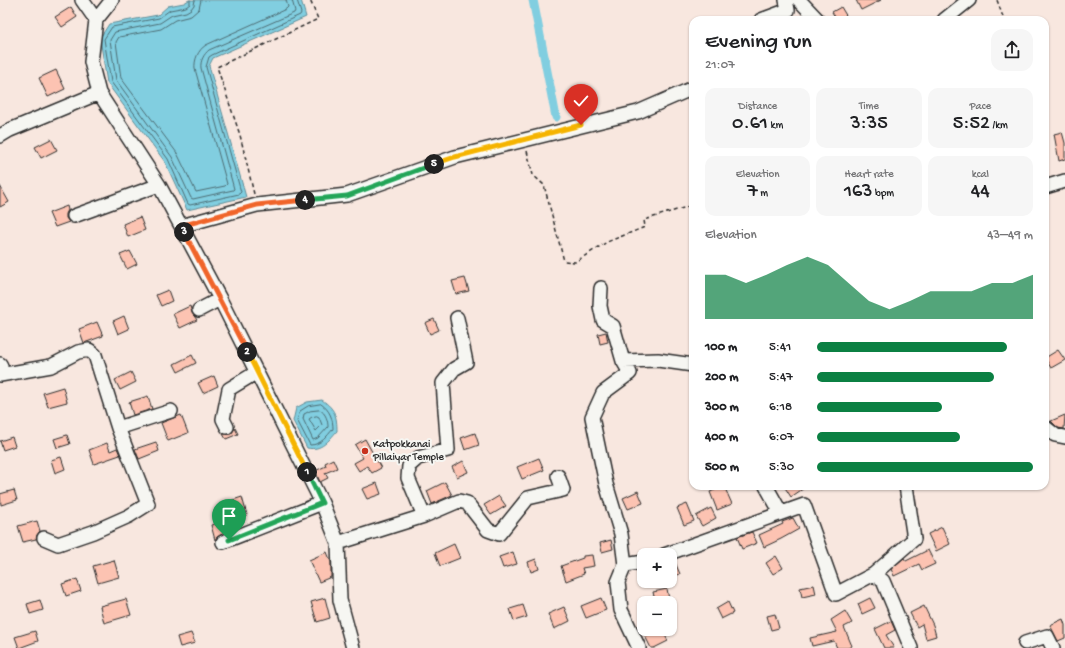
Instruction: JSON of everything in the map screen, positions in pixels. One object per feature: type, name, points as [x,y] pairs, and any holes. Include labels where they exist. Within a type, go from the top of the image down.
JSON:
[{"type":"street","points":[[82,0],[96,20]]},
{"type":"street","points":[[112,0],[96,20],[91,62],[99,93],[159,185],[220,299],[322,503],[338,543],[340,600],[353,648]]},
{"type":"street","points":[[772,16],[788,10],[786,0]]},
{"type":"street","points":[[798,0],[814,16]]},
{"type":"street","points":[[949,16],[969,0]]},
{"type":"street","points":[[181,226],[257,205],[347,196],[455,157],[638,112],[689,90]]},
{"type":"street","points":[[0,136],[10,130],[99,93]]},
{"type":"street","points":[[1049,186],[1065,181]]},
{"type":"street","points":[[74,216],[159,185]]},
{"type":"street","points":[[601,288],[600,306],[603,320],[613,326],[623,361],[630,373],[603,393],[592,417],[606,484],[621,534],[625,565],[618,582],[621,610],[639,648]]},
{"type":"street","points":[[199,310],[220,299]]},
{"type":"street","points":[[424,516],[408,478],[409,466],[418,458],[448,450],[444,383],[454,369],[466,362],[457,318]]},
{"type":"street","points":[[0,375],[51,366],[78,352],[89,350],[95,355],[118,428],[148,504],[129,516],[93,532],[58,544],[44,538]]},
{"type":"street","points":[[623,361],[658,360],[689,364]]},
{"type":"street","points":[[0,364],[0,369]]},
{"type":"street","points":[[227,427],[223,419],[229,389],[257,372]]},
{"type":"street","points":[[118,428],[171,411]]},
{"type":"street","points":[[1049,430],[1055,435],[1065,437]]},
{"type":"street","points":[[338,543],[424,516],[460,501],[467,503],[488,530],[499,534],[528,498],[563,490],[558,476]]},
{"type":"street","points":[[768,490],[781,513]]},
{"type":"street","points":[[677,550],[804,505],[836,594],[874,574],[914,539],[907,490]]},
{"type":"street","points":[[223,542],[322,503]]},
{"type":"street","points":[[625,565],[637,563]]},
{"type":"street","points":[[874,574],[883,581],[911,648]]},
{"type":"street","points":[[1025,643],[1047,636],[1053,648]]},
{"type":"path","points":[[257,205],[240,135],[217,67],[318,19],[310,0]]},
{"type":"path","points":[[997,0],[1003,16]]},
{"type":"path","points":[[524,139],[533,175],[544,185],[564,261],[575,262],[607,242],[645,227],[644,220],[689,205]]},
{"type":"water","points":[[189,0],[301,0],[306,17],[213,58],[209,66],[246,197],[187,210],[165,162],[107,83],[100,38],[109,24],[158,15],[168,6],[184,3]]},
{"type":"water","points":[[322,400],[334,413],[337,431],[328,442],[321,447],[312,449],[307,448],[293,421],[296,408],[307,402]]},
{"type":"building","points":[[856,0],[881,0],[861,10]]},
{"type":"building","points":[[71,7],[77,17],[62,27],[55,17]]},
{"type":"building","points":[[841,7],[846,16],[834,16],[832,12]]},
{"type":"building","points":[[56,70],[65,89],[48,97],[39,78]]},
{"type":"building","points":[[1062,132],[1065,143],[1065,159],[1059,161],[1054,134]]},
{"type":"building","points":[[51,139],[57,150],[41,158],[35,147]]},
{"type":"building","points":[[0,186],[9,202],[0,207]]},
{"type":"building","points":[[67,206],[68,210],[66,218],[69,222],[55,227],[49,213]]},
{"type":"building","points":[[140,217],[145,230],[128,237],[123,224]]},
{"type":"building","points":[[130,251],[137,264],[127,269],[120,255]]},
{"type":"building","points":[[465,278],[469,291],[456,294],[452,281]]},
{"type":"building","points":[[168,290],[172,301],[161,306],[156,295]]},
{"type":"building","points":[[190,306],[192,313],[197,320],[180,328],[173,314]]},
{"type":"building","points":[[124,316],[129,329],[118,334],[113,321]]},
{"type":"building","points":[[434,319],[439,330],[430,334],[425,323]]},
{"type":"building","points":[[97,322],[103,336],[84,343],[79,329]]},
{"type":"building","points":[[606,332],[608,342],[600,344],[598,334]]},
{"type":"building","points":[[1058,350],[1065,360],[1051,368],[1049,365],[1049,356]]},
{"type":"building","points":[[192,355],[196,363],[178,372],[174,364]]},
{"type":"building","points":[[131,372],[136,382],[120,390],[115,380]]},
{"type":"building","points":[[214,376],[218,386],[203,393],[198,383]]},
{"type":"building","points":[[63,387],[67,402],[48,407],[43,393]]},
{"type":"building","points":[[148,396],[152,409],[133,415],[129,402]]},
{"type":"building","points":[[181,415],[188,433],[168,441],[161,423]]},
{"type":"building","points":[[1065,415],[1064,429],[1058,428],[1051,421]]},
{"type":"building","points":[[235,428],[238,434],[226,439],[223,434],[231,434]]},
{"type":"building","points":[[475,433],[479,445],[465,450],[461,438]]},
{"type":"building","points":[[67,435],[70,444],[57,448],[54,439]]},
{"type":"building","points":[[12,437],[15,446],[3,450],[0,441]]},
{"type":"building","name":"Katpokkanai Pillaiyar Temple","points":[[365,439],[381,468],[372,473],[367,466],[359,471],[354,463],[363,458],[355,445]]},
{"type":"building","points":[[156,442],[159,451],[139,459],[135,449]]},
{"type":"building","points":[[107,443],[110,451],[117,448],[120,455],[94,464],[89,450]]},
{"type":"building","points":[[61,457],[65,469],[55,473],[51,460]]},
{"type":"building","points":[[539,458],[544,470],[522,479],[517,467]]},
{"type":"building","points":[[333,459],[337,468],[325,473],[328,478],[320,482],[315,471],[326,466],[325,463]]},
{"type":"building","points":[[463,461],[468,472],[457,477],[452,467]]},
{"type":"building","points":[[445,482],[452,495],[432,504],[427,491]]},
{"type":"building","points":[[377,483],[381,494],[367,499],[362,489]]},
{"type":"building","points":[[14,490],[17,500],[1,505],[0,494]]},
{"type":"building","points":[[715,490],[726,490],[732,504],[717,510],[710,492]]},
{"type":"building","points":[[787,490],[801,490],[791,497]]},
{"type":"building","points":[[638,491],[643,503],[628,509],[623,498]]},
{"type":"building","points":[[499,496],[506,506],[491,515],[484,505]]},
{"type":"building","points":[[242,497],[247,515],[235,518],[230,501]]},
{"type":"building","points":[[687,504],[694,521],[684,525],[677,508]]},
{"type":"building","points":[[711,508],[716,518],[702,526],[696,516]]},
{"type":"building","points":[[793,518],[799,529],[764,547],[759,535],[783,524],[782,522]]},
{"type":"building","points":[[37,521],[40,531],[36,539],[23,542],[18,526]]},
{"type":"building","points":[[222,522],[225,533],[217,537],[215,540],[211,525]]},
{"type":"building","points":[[942,527],[950,544],[936,551],[928,534]]},
{"type":"building","points":[[752,532],[757,543],[742,549],[737,537]]},
{"type":"building","points":[[611,540],[613,549],[602,552],[600,543]]},
{"type":"building","points":[[454,544],[460,558],[440,566],[435,553]]},
{"type":"building","points":[[928,550],[935,564],[922,570],[919,564],[894,576],[891,569],[904,558],[906,561]]},
{"type":"building","points":[[327,552],[331,562],[331,577],[319,582],[309,560]]},
{"type":"building","points":[[513,552],[517,564],[503,568],[499,557]]},
{"type":"building","points":[[592,555],[594,566],[582,568],[584,574],[566,581],[561,566],[583,558],[583,556]]},
{"type":"building","points":[[776,556],[783,568],[773,574],[766,563]]},
{"type":"building","points":[[536,559],[539,569],[531,572],[528,562]]},
{"type":"building","points":[[114,560],[119,577],[98,583],[93,566]]},
{"type":"building","points":[[677,567],[680,574],[677,575]]},
{"type":"building","points":[[77,579],[81,591],[66,596],[62,584]]},
{"type":"building","points":[[814,585],[816,594],[802,597],[800,588]]},
{"type":"building","points":[[667,589],[668,596],[654,596],[653,592]]},
{"type":"building","points":[[325,598],[330,618],[317,622],[311,602]]},
{"type":"building","points":[[601,598],[606,610],[586,618],[581,606]]},
{"type":"building","points":[[870,598],[875,608],[862,614],[858,604]]},
{"type":"building","points":[[126,599],[131,615],[104,623],[100,606]]},
{"type":"building","points":[[40,600],[43,610],[30,614],[27,604]]},
{"type":"building","points":[[728,602],[733,613],[721,619],[716,609]]},
{"type":"building","points":[[523,605],[527,617],[514,621],[510,609]]},
{"type":"building","points":[[924,606],[933,625],[936,636],[926,639],[922,624],[917,627],[910,613]]},
{"type":"building","points":[[564,607],[570,621],[554,629],[548,614]]},
{"type":"building","points":[[845,611],[852,623],[844,627],[852,646],[848,648],[837,648],[834,641],[812,646],[810,638],[837,632],[831,620]]},
{"type":"building","points":[[775,614],[779,628],[771,630],[767,616]]},
{"type":"building","points":[[1063,619],[1065,625],[1065,638],[1058,641],[1050,625]]},
{"type":"building","points":[[891,621],[895,630],[886,635],[894,648],[884,648],[875,629]]},
{"type":"building","points":[[35,631],[38,641],[19,648],[15,637]]},
{"type":"building","points":[[191,633],[195,643],[180,647],[177,637]]},
{"type":"building","points":[[645,636],[666,636],[668,641],[651,648]]},
{"type":"waterway","points":[[533,0],[556,117]]},
{"type":"place","name":"Katpokkanai Pillaiyar Temple","points":[[365,451]]},
{"type":"route","points":[[229,540],[322,503],[220,299],[181,226],[257,205],[347,196],[455,157],[581,125]]}]
